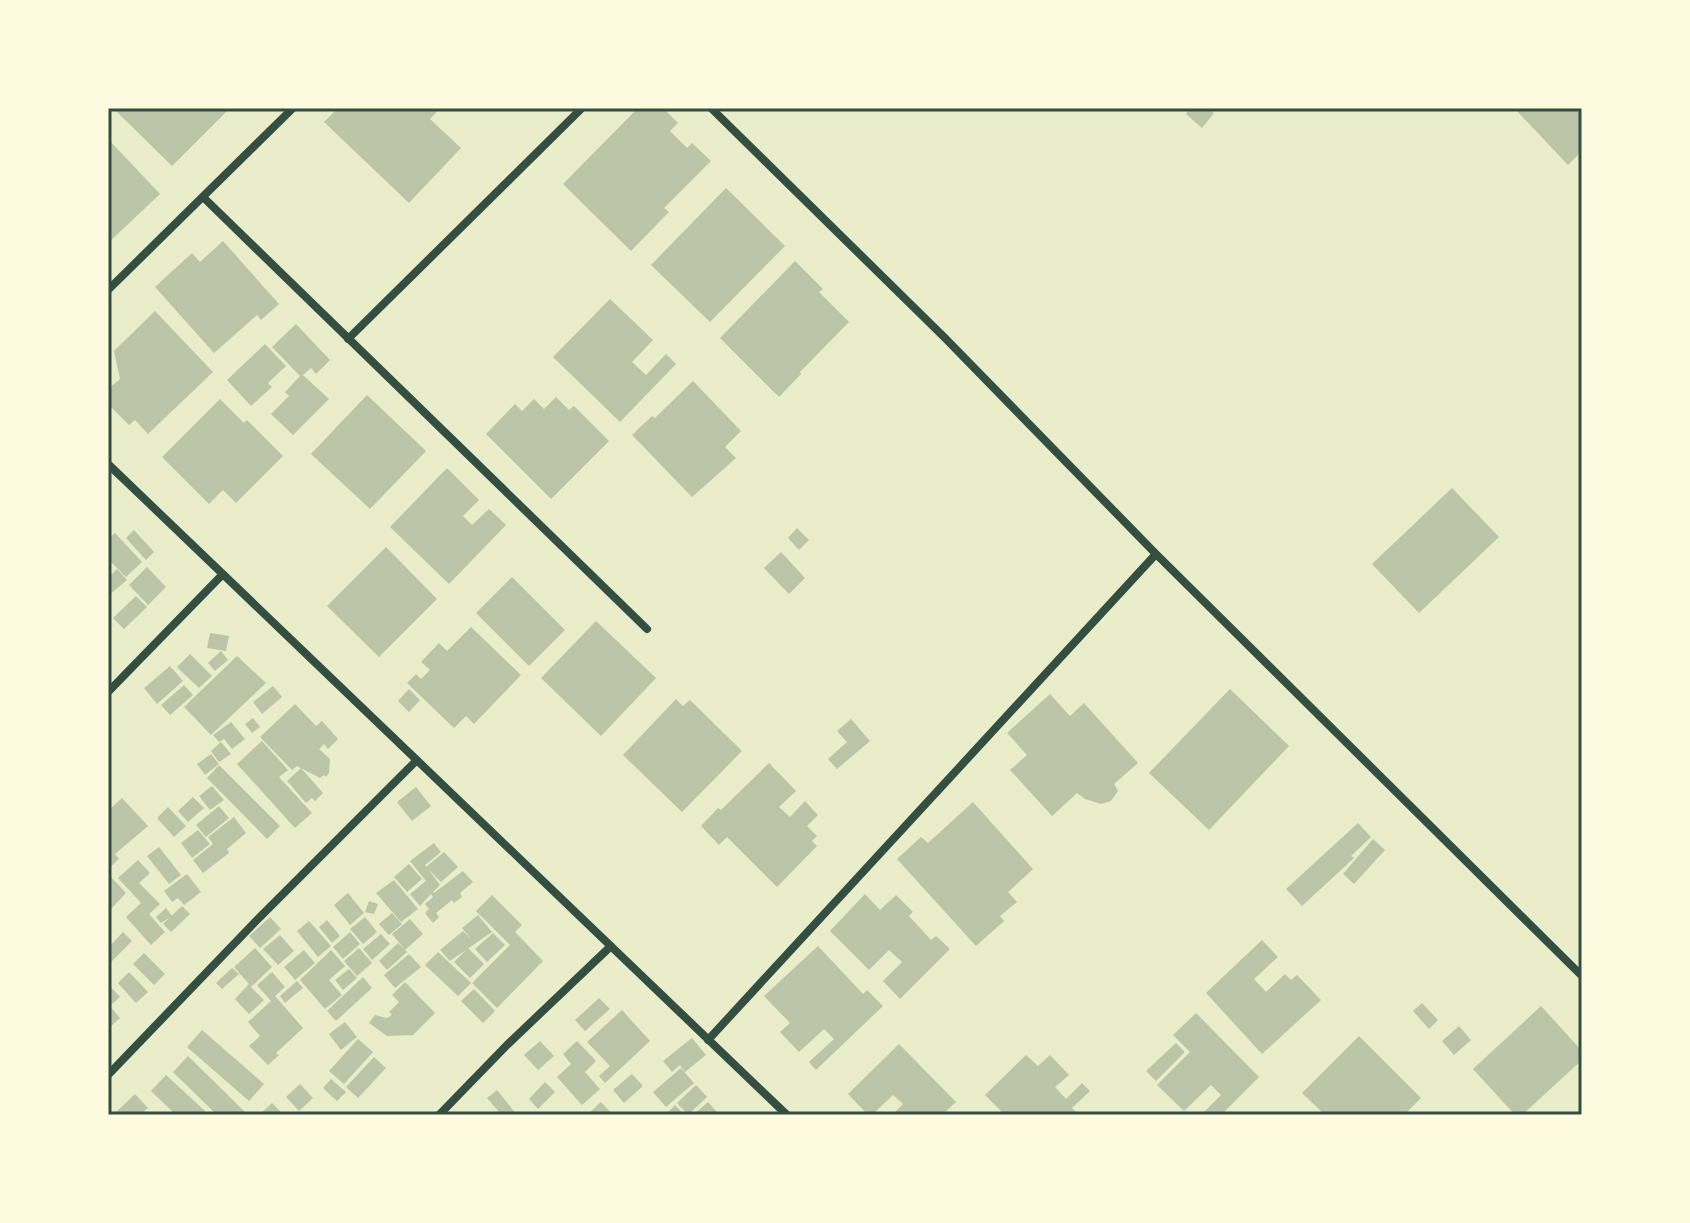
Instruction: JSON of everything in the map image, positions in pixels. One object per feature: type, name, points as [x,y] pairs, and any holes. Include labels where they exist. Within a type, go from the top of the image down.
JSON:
[{"type":"street","points":[[108,290],[293,108]]},
{"type":"street","points":[[348,339],[582,108]]},
{"type":"street","points":[[711,108],[1582,976]]},
{"type":"street","points":[[203,197],[647,629]]},
{"type":"street","points":[[108,464],[787,1115]]},
{"type":"street","points":[[708,1040],[1156,554]]},
{"type":"street","points":[[108,692],[223,574]]},
{"type":"street","points":[[108,1075],[417,760]]},
{"type":"street","points":[[439,1115],[611,946]]},
{"type":"building","points":[[113,108],[226,108],[228,110],[172,166]]},
{"type":"building","points":[[338,108],[440,108],[430,119],[461,148],[409,203],[324,122]]},
{"type":"building","points":[[638,108],[663,108],[678,123],[670,131],[687,148],[692,143],[711,161],[664,208],[669,212],[631,251],[563,184]]},
{"type":"building","points":[[1191,108],[1207,108],[1214,113],[1202,128],[1186,114]]},
{"type":"building","points":[[1514,108],[1582,108],[1582,151],[1568,165]]},
{"type":"building","points":[[108,139],[160,194],[108,243]]},
{"type":"building","points":[[726,188],[785,246],[710,322],[651,265]]},
{"type":"building","points":[[223,241],[279,304],[261,320],[257,315],[214,353],[155,287],[192,253],[200,262]]},
{"type":"building","points":[[795,261],[823,289],[819,292],[849,322],[779,397],[720,338]]},
{"type":"building","points":[[610,299],[653,340],[632,362],[646,375],[666,354],[676,364],[620,422],[553,357]]},
{"type":"building","points":[[155,311],[213,372],[148,434],[135,420],[129,425],[108,404],[108,389],[120,379],[114,351]]},
{"type":"building","points":[[296,324],[330,360],[316,374],[311,368],[303,375],[329,399],[293,435],[271,414],[289,396],[285,392],[300,376],[272,347]]},
{"type":"building","points":[[265,344],[286,366],[268,383],[272,387],[251,406],[227,380]]},
{"type":"building","points":[[693,381],[741,431],[725,447],[736,458],[692,497],[632,435],[652,416],[655,418]]},
{"type":"building","points":[[367,395],[426,451],[370,509],[311,454]]},
{"type":"building","points":[[556,397],[569,410],[574,406],[609,441],[551,499],[486,434],[515,404],[522,411],[534,399],[544,409]]},
{"type":"building","points":[[220,399],[244,423],[247,420],[283,456],[236,503],[223,490],[209,504],[162,457]]},
{"type":"building","points":[[447,468],[479,500],[463,516],[472,525],[489,509],[506,525],[449,584],[390,527]]},
{"type":"building","points":[[1452,488],[1499,537],[1419,613],[1372,564]]},
{"type":"building","points":[[797,528],[809,540],[799,550],[788,538]]},
{"type":"building","points":[[134,530],[154,552],[146,560],[126,538]]},
{"type":"building","points":[[115,533],[142,562],[126,577],[108,559],[108,539]]},
{"type":"building","points":[[386,547],[437,599],[379,657],[327,606]]},
{"type":"building","points":[[781,552],[805,578],[789,594],[764,568]]},
{"type":"building","points":[[147,567],[166,587],[148,605],[129,585]]},
{"type":"building","points":[[117,569],[127,580],[108,596],[108,578]]},
{"type":"building","points":[[512,577],[565,630],[529,666],[476,613]]},
{"type":"building","points":[[136,596],[147,607],[124,629],[113,618]]},
{"type":"building","points":[[596,621],[656,678],[601,736],[541,678]]},
{"type":"building","points":[[471,627],[521,675],[474,724],[466,716],[454,728],[407,683],[416,674],[421,679],[430,670],[421,662],[439,643],[447,651]]},
{"type":"building","points":[[210,633],[229,636],[226,651],[207,648]]},
{"type":"building","points":[[221,651],[228,660],[215,671],[208,663]]},
{"type":"building","points":[[190,654],[212,676],[199,688],[177,667]]},
{"type":"building","points":[[237,656],[266,683],[211,735],[184,707]]},
{"type":"building","points":[[170,666],[183,681],[157,704],[144,688]]},
{"type":"building","points":[[184,685],[193,695],[170,715],[161,705]]},
{"type":"building","points":[[273,686],[282,697],[262,714],[253,702]]},
{"type":"building","points":[[409,689],[420,700],[409,712],[398,701]]},
{"type":"building","points":[[1230,689],[1289,746],[1209,830],[1149,773]]},
{"type":"building","points":[[1050,694],[1070,716],[1084,703],[1138,763],[1114,784],[1118,791],[1111,801],[1101,804],[1077,793],[1052,816],[1010,770],[1027,755],[1007,733]]},
{"type":"building","points":[[676,699],[683,706],[690,700],[742,751],[682,812],[623,755]]},
{"type":"building","points":[[295,704],[316,726],[322,721],[338,739],[328,749],[324,744],[319,749],[330,759],[326,777],[320,778],[297,766],[292,770],[260,737]]},
{"type":"building","points":[[253,718],[260,727],[252,733],[245,724]]},
{"type":"building","points":[[851,719],[870,741],[837,769],[828,759],[847,742],[837,731]]},
{"type":"building","points":[[231,722],[245,739],[232,749],[224,739],[219,742],[213,735]]},
{"type":"building","points":[[262,741],[288,770],[279,777],[312,813],[295,828],[237,764]]},
{"type":"building","points":[[221,742],[231,754],[219,762],[211,751]]},
{"type":"building","points":[[211,754],[219,764],[205,775],[197,764]]},
{"type":"building","points":[[769,763],[796,791],[779,807],[790,817],[805,801],[818,815],[807,826],[817,836],[812,841],[817,846],[777,887],[727,837],[719,845],[701,826]]},
{"type":"building","points":[[219,765],[280,826],[267,839],[207,778]]},
{"type":"building","points":[[301,768],[323,793],[315,801],[312,798],[306,803],[287,781]]},
{"type":"building","points":[[212,786],[224,800],[210,810],[199,796]]},
{"type":"building","points":[[416,787],[431,806],[412,821],[397,802]]},
{"type":"building","points":[[193,797],[204,808],[188,822],[178,811]]},
{"type":"building","points":[[122,798],[148,826],[115,854],[119,859],[108,869],[108,811]]},
{"type":"building","points":[[973,802],[1033,869],[1008,892],[1017,902],[1000,916],[1004,921],[976,946],[897,859],[921,837],[928,843]]},
{"type":"building","points":[[219,806],[229,818],[206,837],[196,825]]},
{"type":"building","points":[[168,807],[186,826],[174,837],[157,818]]},
{"type":"building","points":[[234,817],[246,833],[227,849],[229,853],[203,873],[193,860],[213,844],[208,837]]},
{"type":"building","points":[[1358,823],[1371,837],[1351,856],[1354,858],[1302,906],[1286,889]]},
{"type":"building","points":[[198,830],[210,844],[192,858],[181,843]]},
{"type":"building","points":[[1373,839],[1385,850],[1354,884],[1343,874]]},
{"type":"building","points":[[434,843],[441,852],[425,865],[440,885],[434,893],[463,871],[473,882],[460,893],[462,897],[454,903],[452,900],[436,913],[439,917],[433,923],[425,913],[429,909],[425,904],[433,897],[431,894],[420,906],[410,894],[426,881],[410,861]]},
{"type":"building","points":[[159,847],[181,875],[169,884],[147,856]]},
{"type":"building","points":[[444,852],[458,867],[441,882],[426,867]]},
{"type":"building","points":[[138,860],[150,873],[139,883],[160,904],[149,914],[165,932],[151,945],[126,917],[141,903],[118,878]]},
{"type":"building","points":[[409,864],[422,879],[407,892],[394,877]]},
{"type":"building","points":[[187,874],[201,892],[184,905],[178,898],[172,902],[164,891]]},
{"type":"building","points":[[110,876],[126,893],[110,910],[108,878]]},
{"type":"building","points":[[394,880],[418,909],[401,922],[376,893]]},
{"type":"building","points":[[348,893],[364,913],[350,925],[334,905]]},
{"type":"building","points":[[865,894],[880,910],[896,895],[913,912],[909,916],[931,940],[936,936],[950,949],[900,999],[883,981],[902,962],[889,950],[869,970],[830,931]]},
{"type":"building","points":[[492,895],[522,925],[515,932],[543,961],[497,1008],[472,983],[510,945],[476,911]]},
{"type":"building","points":[[369,901],[378,904],[374,914],[365,912]]},
{"type":"building","points":[[182,906],[190,914],[171,932],[163,924]]},
{"type":"building","points":[[166,908],[172,916],[161,923],[156,917]]},
{"type":"building","points":[[392,913],[402,924],[389,935],[379,924]]},
{"type":"building","points":[[478,915],[492,932],[450,961],[440,950],[463,931],[471,939],[462,928]]},
{"type":"building","points":[[270,917],[281,929],[260,948],[249,936]]},
{"type":"building","points":[[365,917],[377,932],[363,944],[350,929]]},
{"type":"building","points":[[410,919],[423,934],[405,950],[392,934]]},
{"type":"building","points":[[327,920],[340,936],[332,943],[319,927]]},
{"type":"building","points":[[309,921],[331,946],[318,957],[297,931]]},
{"type":"building","points":[[123,932],[132,941],[108,965],[108,948]]},
{"type":"building","points":[[350,932],[360,944],[343,959],[333,947]]},
{"type":"building","points":[[493,933],[505,945],[487,962],[475,949]]},
{"type":"building","points":[[381,934],[390,944],[372,960],[363,949]]},
{"type":"building","points":[[280,935],[294,951],[278,965],[263,949]]},
{"type":"building","points":[[1262,940],[1278,957],[1254,979],[1266,992],[1285,974],[1291,980],[1297,975],[1321,1000],[1262,1054],[1206,993]]},
{"type":"building","points":[[398,943],[407,952],[387,970],[379,961]]},
{"type":"building","points":[[818,946],[863,994],[867,990],[883,1006],[816,1070],[809,1062],[834,1039],[824,1029],[799,1052],[780,1032],[790,1023],[764,996]]},
{"type":"building","points":[[255,948],[272,967],[251,987],[264,1000],[249,1014],[235,999],[249,984],[234,967]]},
{"type":"building","points":[[359,948],[372,963],[357,976],[344,961]]},
{"type":"building","points":[[468,948],[484,964],[470,978],[454,962]]},
{"type":"building","points":[[304,950],[315,963],[295,980],[284,967]]},
{"type":"building","points":[[331,950],[345,966],[329,980],[342,995],[325,1009],[300,980]]},
{"type":"building","points":[[438,952],[471,983],[458,996],[425,965]]},
{"type":"building","points":[[144,953],[165,974],[154,985],[133,964]]},
{"type":"building","points":[[409,954],[421,967],[395,988],[384,975]]},
{"type":"building","points":[[232,968],[239,974],[222,989],[216,983]]},
{"type":"building","points":[[349,969],[357,978],[343,990],[335,980]]},
{"type":"building","points":[[129,972],[148,992],[136,1003],[118,983]]},
{"type":"building","points":[[272,972],[285,987],[275,996],[303,1028],[276,1053],[279,1055],[268,1065],[249,1046],[260,1036],[248,1022],[271,1001],[257,985]]},
{"type":"building","points":[[363,977],[372,988],[336,1021],[327,1011]]},
{"type":"building","points":[[297,981],[303,988],[285,1003],[280,996]]},
{"type":"building","points":[[405,982],[435,1013],[413,1035],[387,1036],[369,1023],[375,1015],[387,1018],[392,1015],[389,1012],[399,1002],[392,995]]},
{"type":"building","points":[[108,984],[120,997],[110,1006],[120,1018],[108,1029]]},
{"type":"building","points":[[474,989],[495,1011],[483,1023],[461,1001]]},
{"type":"building","points":[[599,998],[610,1009],[585,1031],[575,1020]]},
{"type":"building","points":[[1422,1003],[1438,1020],[1429,1029],[1413,1011]]},
{"type":"building","points":[[1541,1006],[1582,1051],[1582,1060],[1522,1115],[1515,1115],[1473,1069]]},
{"type":"building","points":[[622,1010],[650,1041],[605,1083],[599,1076],[610,1066],[587,1042]]},
{"type":"building","points":[[1196,1013],[1259,1077],[1221,1115],[1201,1115],[1221,1095],[1211,1085],[1184,1111],[1157,1085],[1190,1052],[1173,1035]]},
{"type":"building","points":[[345,1022],[357,1037],[341,1050],[329,1034]]},
{"type":"building","points":[[1459,1026],[1471,1040],[1454,1055],[1442,1041]]},
{"type":"building","points":[[202,1030],[264,1084],[249,1101],[187,1047]]},
{"type":"building","points":[[1359,1036],[1421,1098],[1404,1115],[1325,1115],[1302,1093]]},
{"type":"building","points":[[692,1038],[706,1055],[685,1072],[680,1065],[672,1072],[663,1061]]},
{"type":"building","points":[[358,1039],[373,1052],[344,1084],[329,1071]]},
{"type":"building","points":[[540,1041],[554,1056],[538,1070],[524,1055]]},
{"type":"building","points":[[577,1041],[596,1061],[585,1072],[600,1089],[582,1105],[557,1077],[571,1064],[563,1054]]},
{"type":"building","points":[[1176,1043],[1185,1052],[1156,1081],[1146,1071]]},
{"type":"building","points":[[899,1044],[956,1102],[942,1115],[892,1115],[903,1104],[893,1095],[872,1115],[868,1115],[848,1094]]},
{"type":"building","points":[[1026,1055],[1038,1066],[1050,1055],[1069,1075],[1055,1087],[1066,1099],[1082,1083],[1090,1091],[1072,1108],[1079,1115],[1005,1115],[985,1095]]},
{"type":"building","points":[[188,1056],[248,1115],[217,1115],[173,1072]]},
{"type":"building","points":[[374,1057],[386,1068],[358,1098],[346,1087]]},
{"type":"building","points":[[681,1068],[694,1083],[666,1107],[653,1092]]},
{"type":"building","points":[[632,1074],[643,1086],[624,1103],[613,1090]]},
{"type":"building","points":[[166,1075],[205,1111],[201,1115],[176,1115],[151,1091]]},
{"type":"building","points":[[331,1079],[346,1092],[337,1101],[323,1088]]},
{"type":"building","points":[[545,1082],[555,1092],[538,1109],[529,1099]]},
{"type":"building","points":[[300,1084],[313,1098],[299,1111],[286,1097]]},
{"type":"building","points":[[696,1085],[707,1097],[688,1115],[677,1103]]},
{"type":"building","points":[[497,1090],[517,1115],[495,1115],[499,1112],[487,1098]]},
{"type":"building","points":[[135,1094],[148,1108],[144,1111],[148,1115],[113,1115]]},
{"type":"building","points":[[601,1102],[613,1115],[587,1115]]},
{"type":"building","points":[[708,1102],[718,1113],[716,1115],[693,1115]]},
{"type":"building","points":[[272,1103],[284,1115],[259,1115]]},
{"type":"building","points":[[675,1105],[685,1115],[665,1115]]}]
